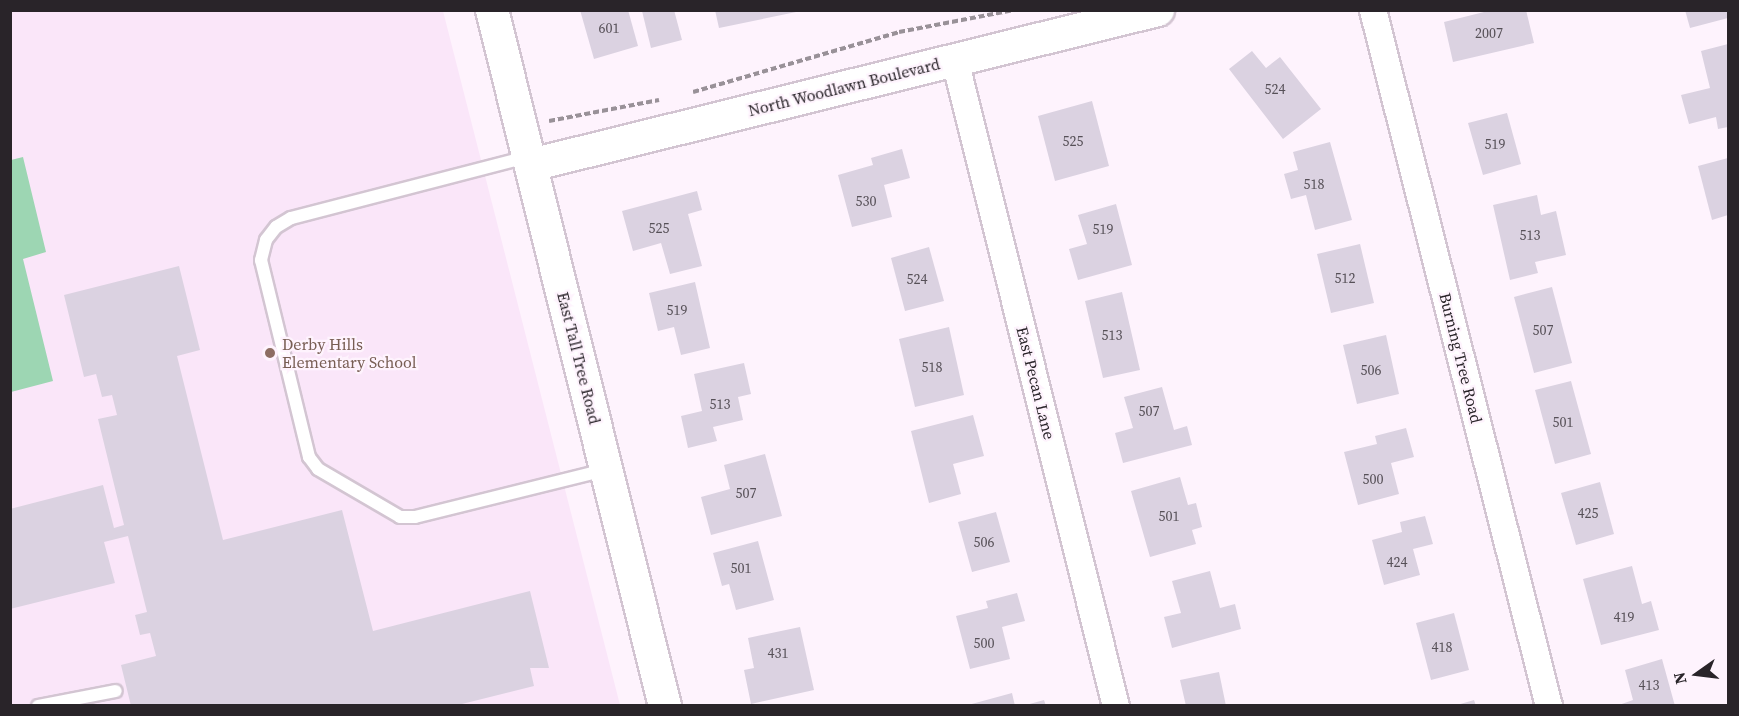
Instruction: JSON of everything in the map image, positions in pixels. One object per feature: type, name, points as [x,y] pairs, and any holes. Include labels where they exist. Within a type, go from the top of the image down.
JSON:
[{"type":"street","name":"East Tall Tree Road","points":[[492,10],[522,120],[530,161],[665,705]]},
{"type":"street","name":"North Woodlawn Boulevard","points":[[530,161],[1158,10]]},
{"type":"street","name":"Burning Tree Road","points":[[1373,10],[1549,705]]},
{"type":"street","name":"East Pecan Lane","points":[[955,60],[1116,705]]},
{"type":"lane","points":[[530,161],[291,218],[276,227],[266,240],[261,260],[309,457],[318,469],[400,517],[415,517],[607,470]]},
{"type":"lane","points":[[38,705],[116,691]]},
{"type":"path","points":[[686,94],[899,32],[1014,10]]},
{"type":"path","points":[[548,121],[670,98]]},
{"type":"shaded area","name":"Derby Hills Elementary School","points":[[10,11],[443,11],[620,705],[11,705]]},
{"type":"green space","points":[[23,157],[46,252],[23,259],[53,381],[11,392],[11,160]]},
{"type":"building","points":[[580,10],[628,10],[638,46],[594,59]]},
{"type":"building","points":[[674,10],[682,40],[651,48],[642,11]]},
{"type":"building","points":[[715,10],[800,10],[801,11],[719,28]]},
{"type":"building","points":[[1492,10],[1526,10],[1534,43],[1453,62],[1444,22]]},
{"type":"building","points":[[1685,10],[1728,10],[1728,18],[1690,28]]},
{"type":"building","points":[[1728,44],[1728,127],[1718,129],[1716,117],[1689,124],[1681,95],[1710,88],[1701,51]]},
{"type":"building","points":[[1252,51],[1266,68],[1280,57],[1321,109],[1283,139],[1229,69]]},
{"type":"building","points":[[1092,101],[1109,166],[1055,181],[1038,116]]},
{"type":"building","points":[[1507,113],[1521,164],[1483,175],[1468,123]]},
{"type":"building","points":[[1330,142],[1352,220],[1315,230],[1306,195],[1291,199],[1284,174],[1298,170],[1293,152]]},
{"type":"building","points":[[902,149],[910,178],[884,185],[892,217],[852,227],[838,175],[873,165],[871,158]]},
{"type":"building","points":[[1728,158],[1728,215],[1712,220],[1698,166]]},
{"type":"building","points":[[697,191],[702,210],[688,214],[702,266],[670,274],[661,243],[633,251],[622,211]]},
{"type":"building","points":[[1537,195],[1541,215],[1556,211],[1566,255],[1535,262],[1538,273],[1510,280],[1493,205]]},
{"type":"building","points":[[1116,204],[1132,265],[1078,280],[1069,249],[1087,244],[1078,215]]},
{"type":"building","points":[[1360,244],[1374,303],[1331,313],[1317,254]]},
{"type":"building","points":[[929,247],[944,301],[905,311],[891,258]]},
{"type":"building","points":[[179,266],[200,350],[177,356],[223,540],[342,510],[373,631],[530,591],[549,668],[530,668],[534,686],[454,706],[131,706],[121,665],[156,656],[150,633],[140,635],[135,615],[147,612],[128,536],[104,542],[115,583],[10,609],[10,509],[103,485],[114,528],[124,525],[98,419],[117,415],[112,395],[102,397],[96,374],[84,377],[64,295]]},
{"type":"building","points":[[695,282],[710,348],[681,355],[674,327],[658,331],[649,293]]},
{"type":"building","points":[[1552,287],[1572,363],[1534,373],[1514,297]]},
{"type":"building","points":[[1122,292],[1140,370],[1103,378],[1085,301]]},
{"type":"building","points":[[949,327],[964,395],[915,407],[899,339]]},
{"type":"building","points":[[1386,335],[1399,394],[1357,404],[1343,345]]},
{"type":"building","points":[[744,363],[751,394],[738,397],[743,420],[713,427],[717,441],[688,448],[681,416],[702,411],[694,374]]},
{"type":"building","points":[[1571,381],[1591,454],[1555,464],[1535,390]]},
{"type":"building","points":[[1162,387],[1174,430],[1187,426],[1192,445],[1123,463],[1115,433],[1133,428],[1124,397]]},
{"type":"building","points":[[973,415],[984,456],[953,464],[961,494],[929,503],[911,431]]},
{"type":"building","points":[[1406,428],[1414,457],[1391,463],[1399,494],[1358,505],[1344,452],[1377,444],[1375,436]]},
{"type":"building","points":[[765,454],[782,516],[711,535],[701,497],[730,489],[724,465]]},
{"type":"building","points":[[1180,477],[1188,505],[1196,503],[1202,527],[1192,530],[1196,544],[1150,557],[1131,491]]},
{"type":"building","points":[[1600,482],[1614,534],[1576,545],[1561,493]]},
{"type":"building","points":[[996,512],[1010,562],[972,572],[958,522]]},
{"type":"building","points":[[1425,516],[1433,544],[1413,549],[1420,575],[1384,585],[1372,540],[1402,532],[1400,522]]},
{"type":"building","points":[[758,541],[774,600],[736,610],[729,584],[722,586],[713,553]]},
{"type":"building","points":[[1632,566],[1642,604],[1651,601],[1659,630],[1601,645],[1583,579]]},
{"type":"building","points":[[1210,571],[1220,608],[1235,604],[1241,629],[1172,648],[1164,617],[1181,613],[1172,581]]},
{"type":"building","points":[[1017,593],[1025,621],[1002,627],[1010,659],[970,669],[956,616],[988,608],[986,601]]},
{"type":"building","points":[[1454,613],[1469,670],[1431,680],[1416,623]]},
{"type":"building","points":[[800,627],[814,690],[751,704],[744,670],[754,668],[748,638]]},
{"type":"building","points":[[1662,659],[1675,706],[1616,706],[1633,700],[1625,670]]},
{"type":"building","points":[[1219,672],[1226,706],[1186,706],[1180,680]]},
{"type":"building","points":[[1012,693],[1015,706],[968,706],[968,705]]},
{"type":"building","points":[[1044,700],[1046,706],[1026,705]]},
{"type":"building","points":[[1474,700],[1476,706],[1457,706],[1457,705]]},
{"type":"place","name":"Derby Hills Elementary School","points":[[270,353]]}]
